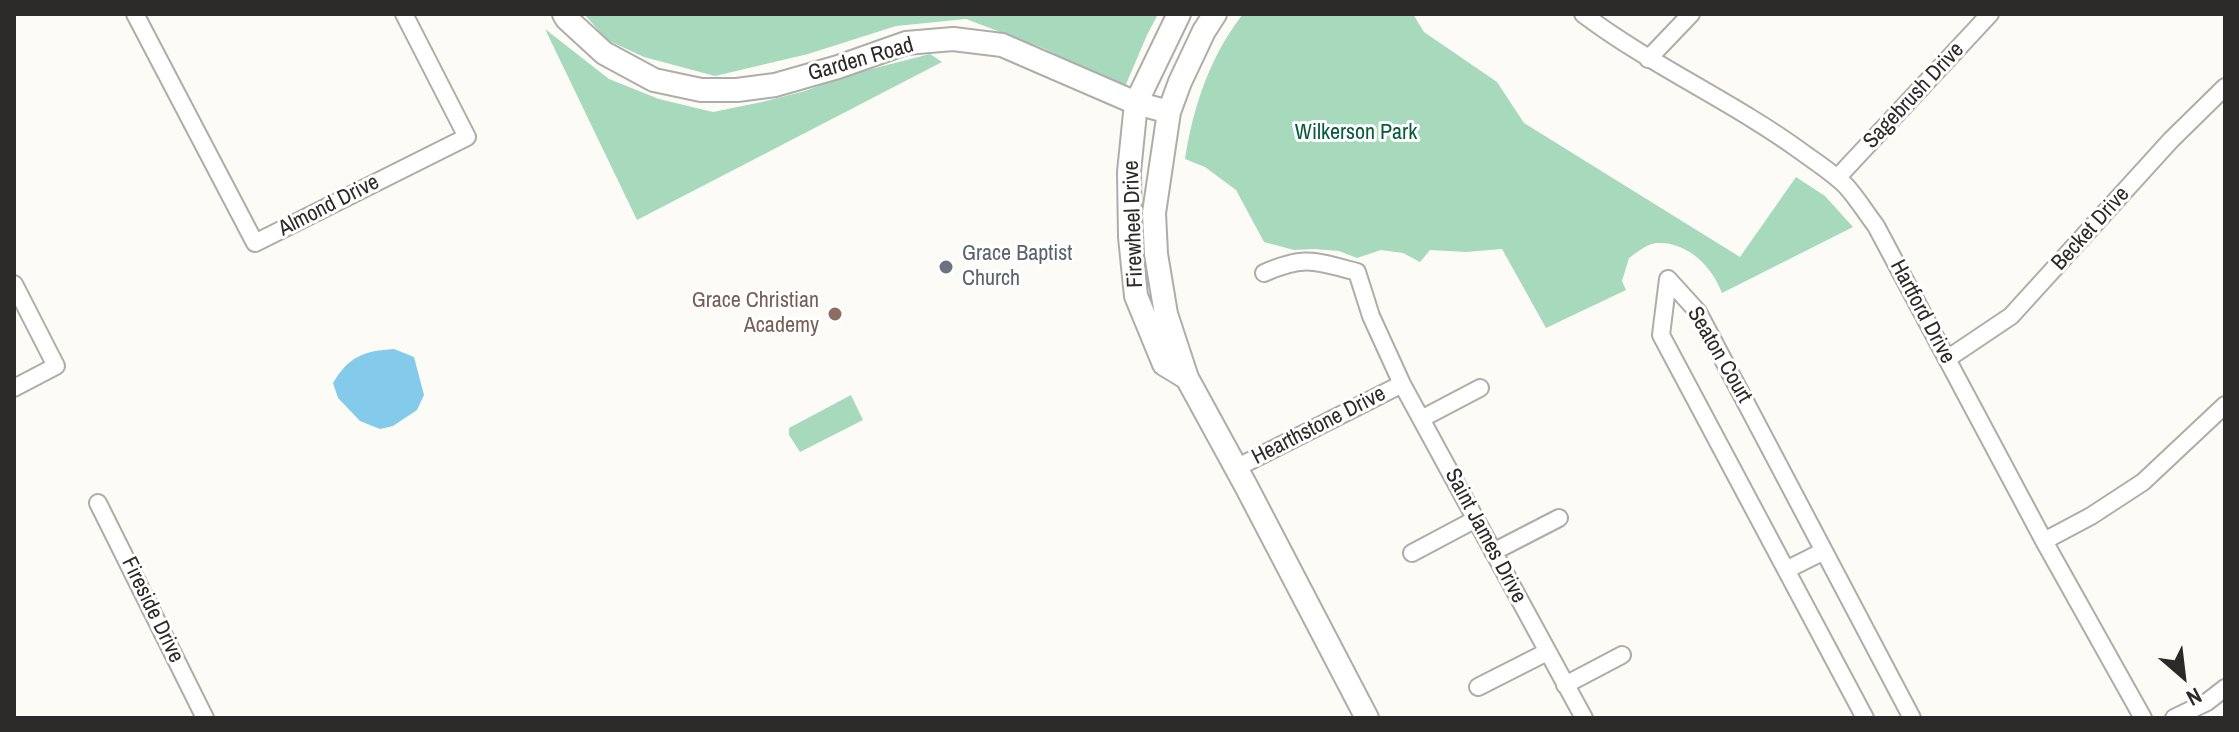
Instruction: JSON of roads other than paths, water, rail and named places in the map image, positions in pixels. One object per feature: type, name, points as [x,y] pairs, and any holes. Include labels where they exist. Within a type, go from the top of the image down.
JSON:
[{"type":"street","name":"Almond Drive","points":[[135,14],[255,243],[467,137],[404,14]]},
{"type":"street","name":"Garden Road","points":[[564,14],[604,53],[654,80],[701,90],[737,90],[775,85],[906,43],[953,39],[1002,45],[1136,103],[1169,112]]},
{"type":"street","name":"Firewheel Drive","points":[[1179,14],[1136,103],[1129,172],[1130,237],[1136,296],[1164,364],[1187,378]]},
{"type":"street","name":"Firewheel Drive","points":[[1215,14],[1180,82],[1169,112],[1154,213],[1156,254],[1166,314],[1187,378],[1367,718]]},
{"type":"street","name":"Hartford Drive","points":[[1583,14],[1648,59],[1779,135],[1848,189],[1876,226],[2044,541],[2143,718]]},
{"type":"street","points":[[1648,59],[1691,14]]},
{"type":"street","name":"Sagebrush Drive","points":[[1837,178],[1990,14]]},
{"type":"street","name":"Becket Drive","points":[[1947,359],[2011,316],[2171,140],[2225,87]]},
{"type":"street","name":"Saint James Drive","points":[[1264,273],[1287,263],[1304,260],[1357,272],[1371,316],[1402,384],[1584,718]]},
{"type":"street","name":"Seaton Court","points":[[1865,718],[1661,335],[1668,279],[1698,312],[1912,718]]},
{"type":"street","points":[[14,284],[56,366],[14,388]]},
{"type":"street","name":"Hearthstone Drive","points":[[1236,468],[1402,384]]},
{"type":"street","points":[[1421,419],[1480,388]]},
{"type":"street","points":[[2044,541],[2091,516],[2143,482],[2225,405]]},
{"type":"street","name":"Fireside Drive","points":[[98,503],[205,718]]},
{"type":"street","points":[[1493,552],[1559,518]]},
{"type":"street","points":[[1412,553],[1476,519]]},
{"type":"street","points":[[1786,570],[1824,551]]},
{"type":"street","points":[[1478,687],[1547,652]]},
{"type":"street","points":[[1565,685],[1622,655]]},
{"type":"street","points":[[2174,718],[2207,702],[2225,688]]},
{"type":"water","points":[[394,349],[414,357],[424,395],[417,410],[393,426],[380,429],[360,421],[338,398],[333,383],[345,367],[358,357]]},
{"type":"place","name":"Grace Baptist Church","points":[[946,267]]},
{"type":"place","name":"Grace Christian Academy","points":[[835,314]]},
{"type":"park label","name":"Wilkerson Park","points":[[1356,133]]}]
